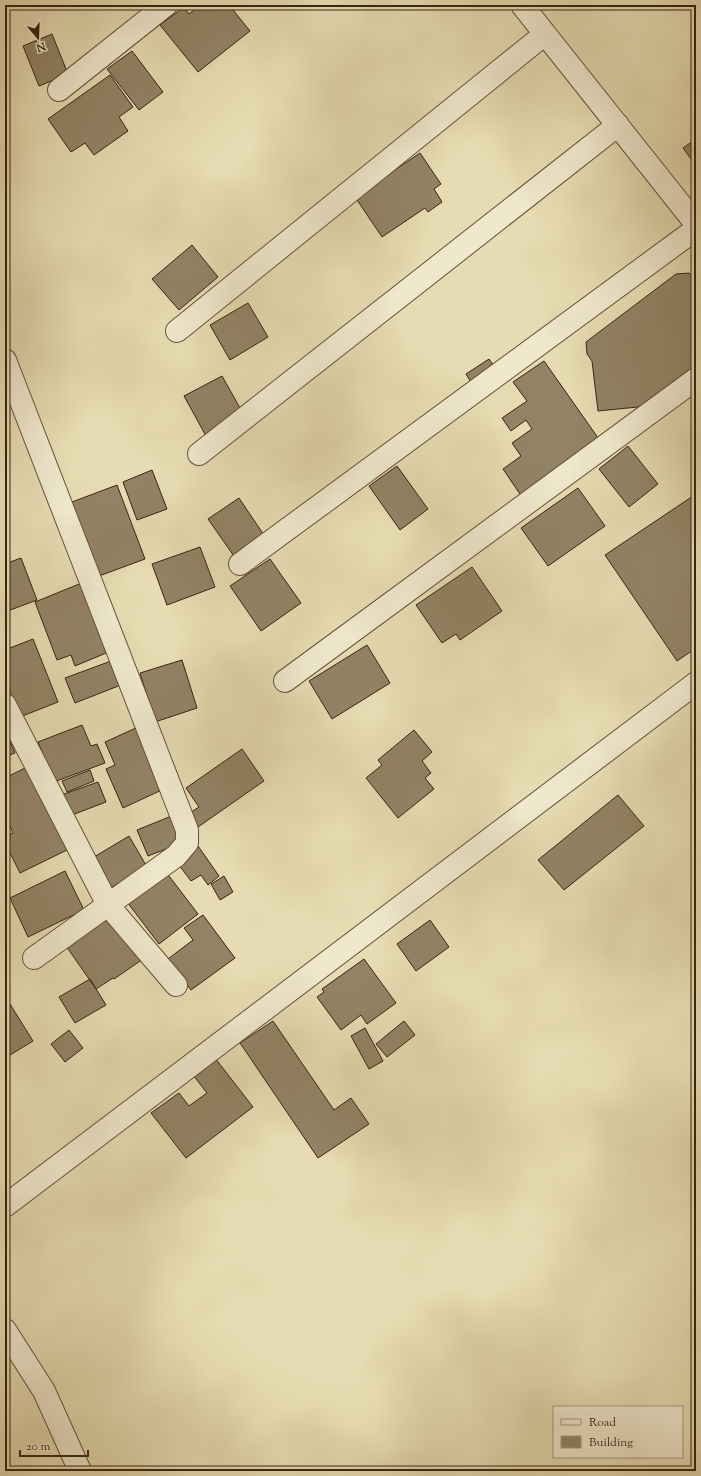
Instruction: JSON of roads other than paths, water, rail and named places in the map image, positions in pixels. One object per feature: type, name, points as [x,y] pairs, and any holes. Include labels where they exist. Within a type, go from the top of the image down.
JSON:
[{"type":"street","points":[[59,90],[166,5]]},
{"type":"street","points":[[522,5],[696,224]]},
{"type":"street","points":[[177,331],[545,34]]},
{"type":"street","points":[[199,454],[618,126]]},
{"type":"street","points":[[240,564],[696,229]]},
{"type":"street","points":[[5,360],[187,830],[187,843],[176,856],[34,958]]},
{"type":"street","points":[[285,681],[696,379]]},
{"type":"street","points":[[5,1206],[696,683]]},
{"type":"street","points":[[5,705],[108,905],[176,985]]},
{"type":"street","points":[[5,1330],[44,1391],[80,1471]]}]
